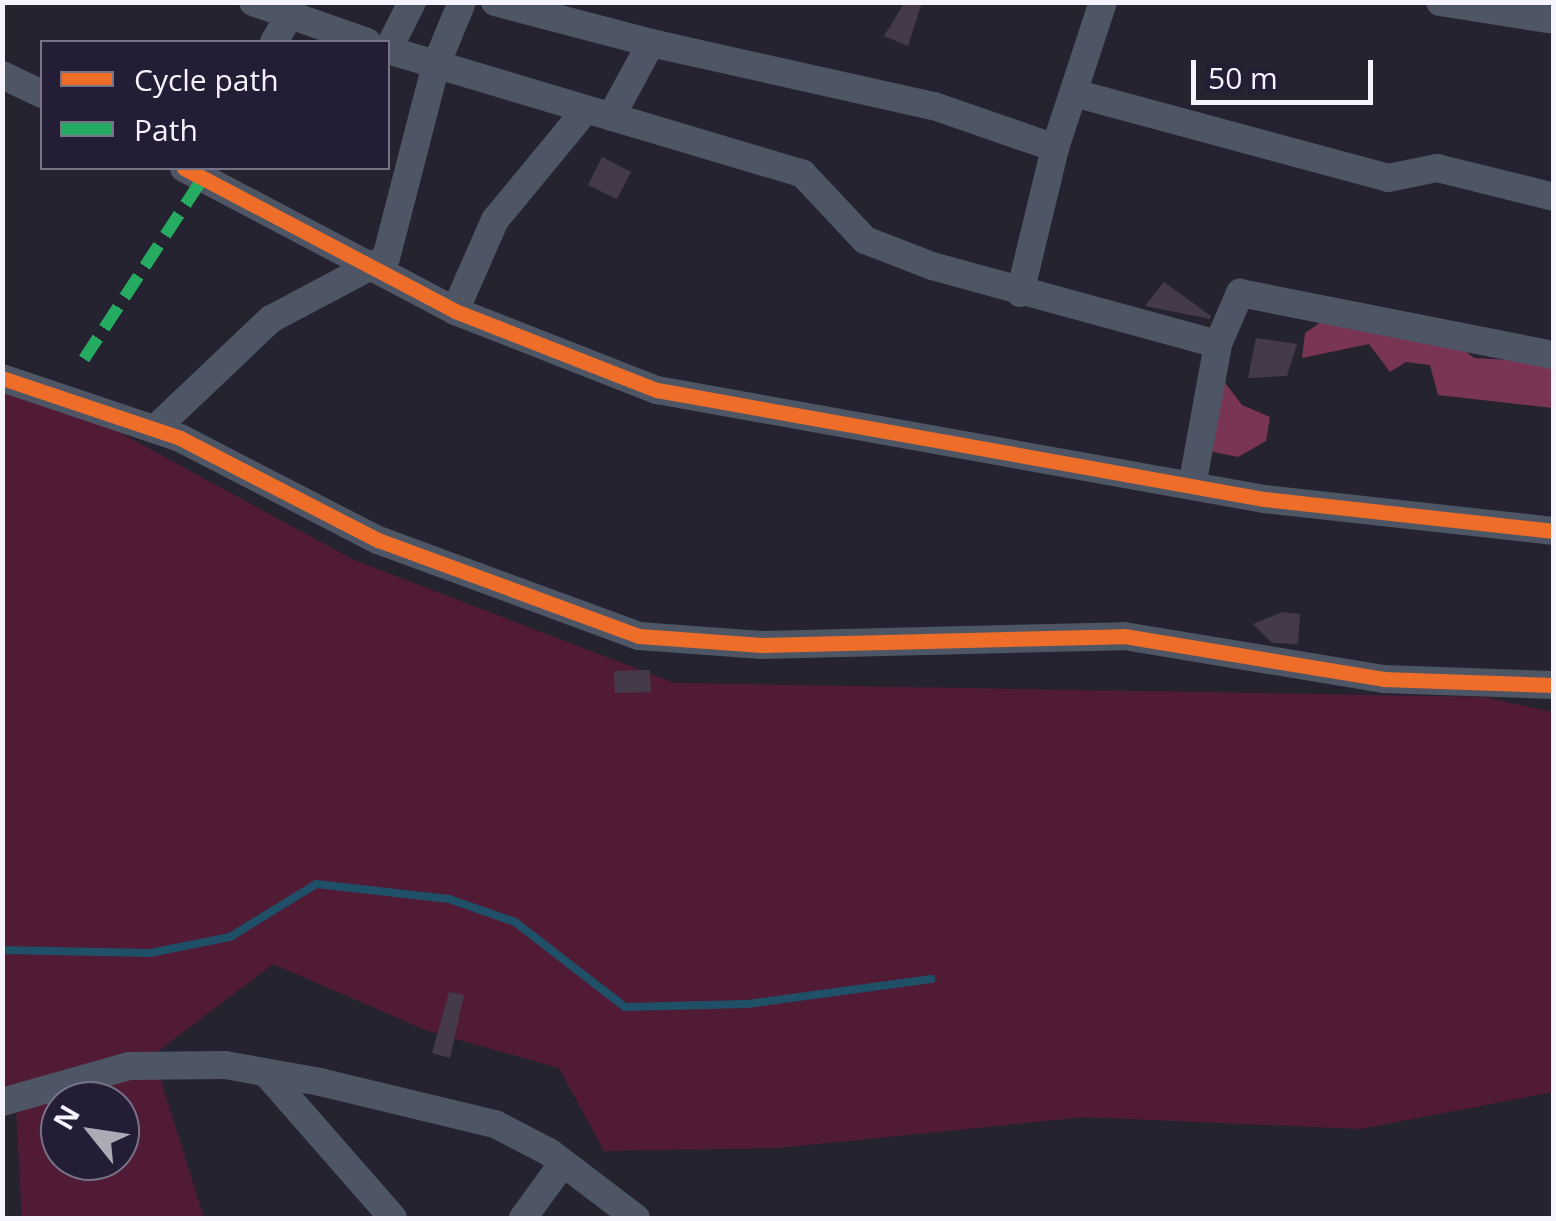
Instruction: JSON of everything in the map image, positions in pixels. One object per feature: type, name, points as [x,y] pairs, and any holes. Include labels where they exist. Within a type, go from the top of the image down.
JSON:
[{"type":"street","points":[[254,2],[362,40]]},
{"type":"street","points":[[390,46],[412,2]]},
{"type":"street","points":[[155,429],[270,319],[370,268],[394,244],[436,66],[462,2]]},
{"type":"street","points":[[494,2],[651,43],[934,106],[1055,148]]},
{"type":"street","points":[[1020,293],[1055,148],[1103,2]]},
{"type":"street","points":[[1440,2],[1554,20]]},
{"type":"street","points":[[275,40],[290,14]]},
{"type":"street","points":[[455,311],[495,220],[598,114],[651,43]]},
{"type":"street","points":[[390,51],[802,174],[865,240],[1020,293],[1218,344]]},
{"type":"street","points":[[2,75],[40,93]]},
{"type":"street","points":[[1074,93],[1388,178],[1437,168],[1554,196]]},
{"type":"street","points":[[199,171],[370,268],[455,311],[658,390],[1192,486],[1554,532]]},
{"type":"street","points":[[1192,486],[1218,344],[1234,298],[1248,290],[1471,344],[1554,355]]},
{"type":"street","points":[[2,378],[155,429],[378,540],[639,636],[762,645],[1124,636],[1384,679],[1554,685]]},
{"type":"street","points":[[2,1102],[129,1066],[225,1065],[495,1124],[563,1162],[636,1218]]},
{"type":"street","points":[[268,1074],[393,1218]]},
{"type":"street","points":[[523,1218],[563,1162]]},
{"type":"shaded area","points":[[1327,318],[1462,348],[1474,358],[1553,362],[1553,408],[1438,395],[1430,365],[1406,362],[1390,372],[1369,344],[1302,358],[1305,333]]},
{"type":"shaded area","points":[[2,380],[43,391],[354,560],[674,683],[1483,697],[1553,712],[1553,1092],[1360,1129],[1084,1117],[778,1148],[604,1151],[559,1068],[428,1031],[273,964],[153,1055],[204,1218],[22,1218],[16,1109],[2,1102]]},
{"type":"shaded area","points":[[1223,380],[1242,405],[1270,417],[1266,441],[1238,457],[1209,451]]},
{"type":"building","points":[[905,2],[922,2],[908,46],[884,36]]},
{"type":"building","points":[[602,157],[631,172],[617,199],[588,185]]},
{"type":"building","points":[[1164,282],[1211,316],[1210,319],[1145,306]]},
{"type":"building","points":[[1256,338],[1297,344],[1287,376],[1248,378]]},
{"type":"building","points":[[1282,612],[1300,614],[1298,644],[1272,643],[1253,624]]},
{"type":"building","points":[[650,670],[651,692],[615,693],[614,671]]},
{"type":"building","points":[[449,992],[464,995],[450,1058],[432,1053]]},
{"type":"waterway","points":[[2,950],[150,953],[230,937],[316,884],[449,899],[515,922],[625,1007],[747,1004],[931,979]]},
{"type":"marked path","points":[[84,359],[203,178]]},
{"type":"cycle path","points":[[188,170],[455,311],[657,390],[1264,499],[1554,531]]},
{"type":"cycle path","points":[[2,378],[180,438],[378,540],[639,636],[762,645],[1124,636],[1383,679],[1554,685]]}]
